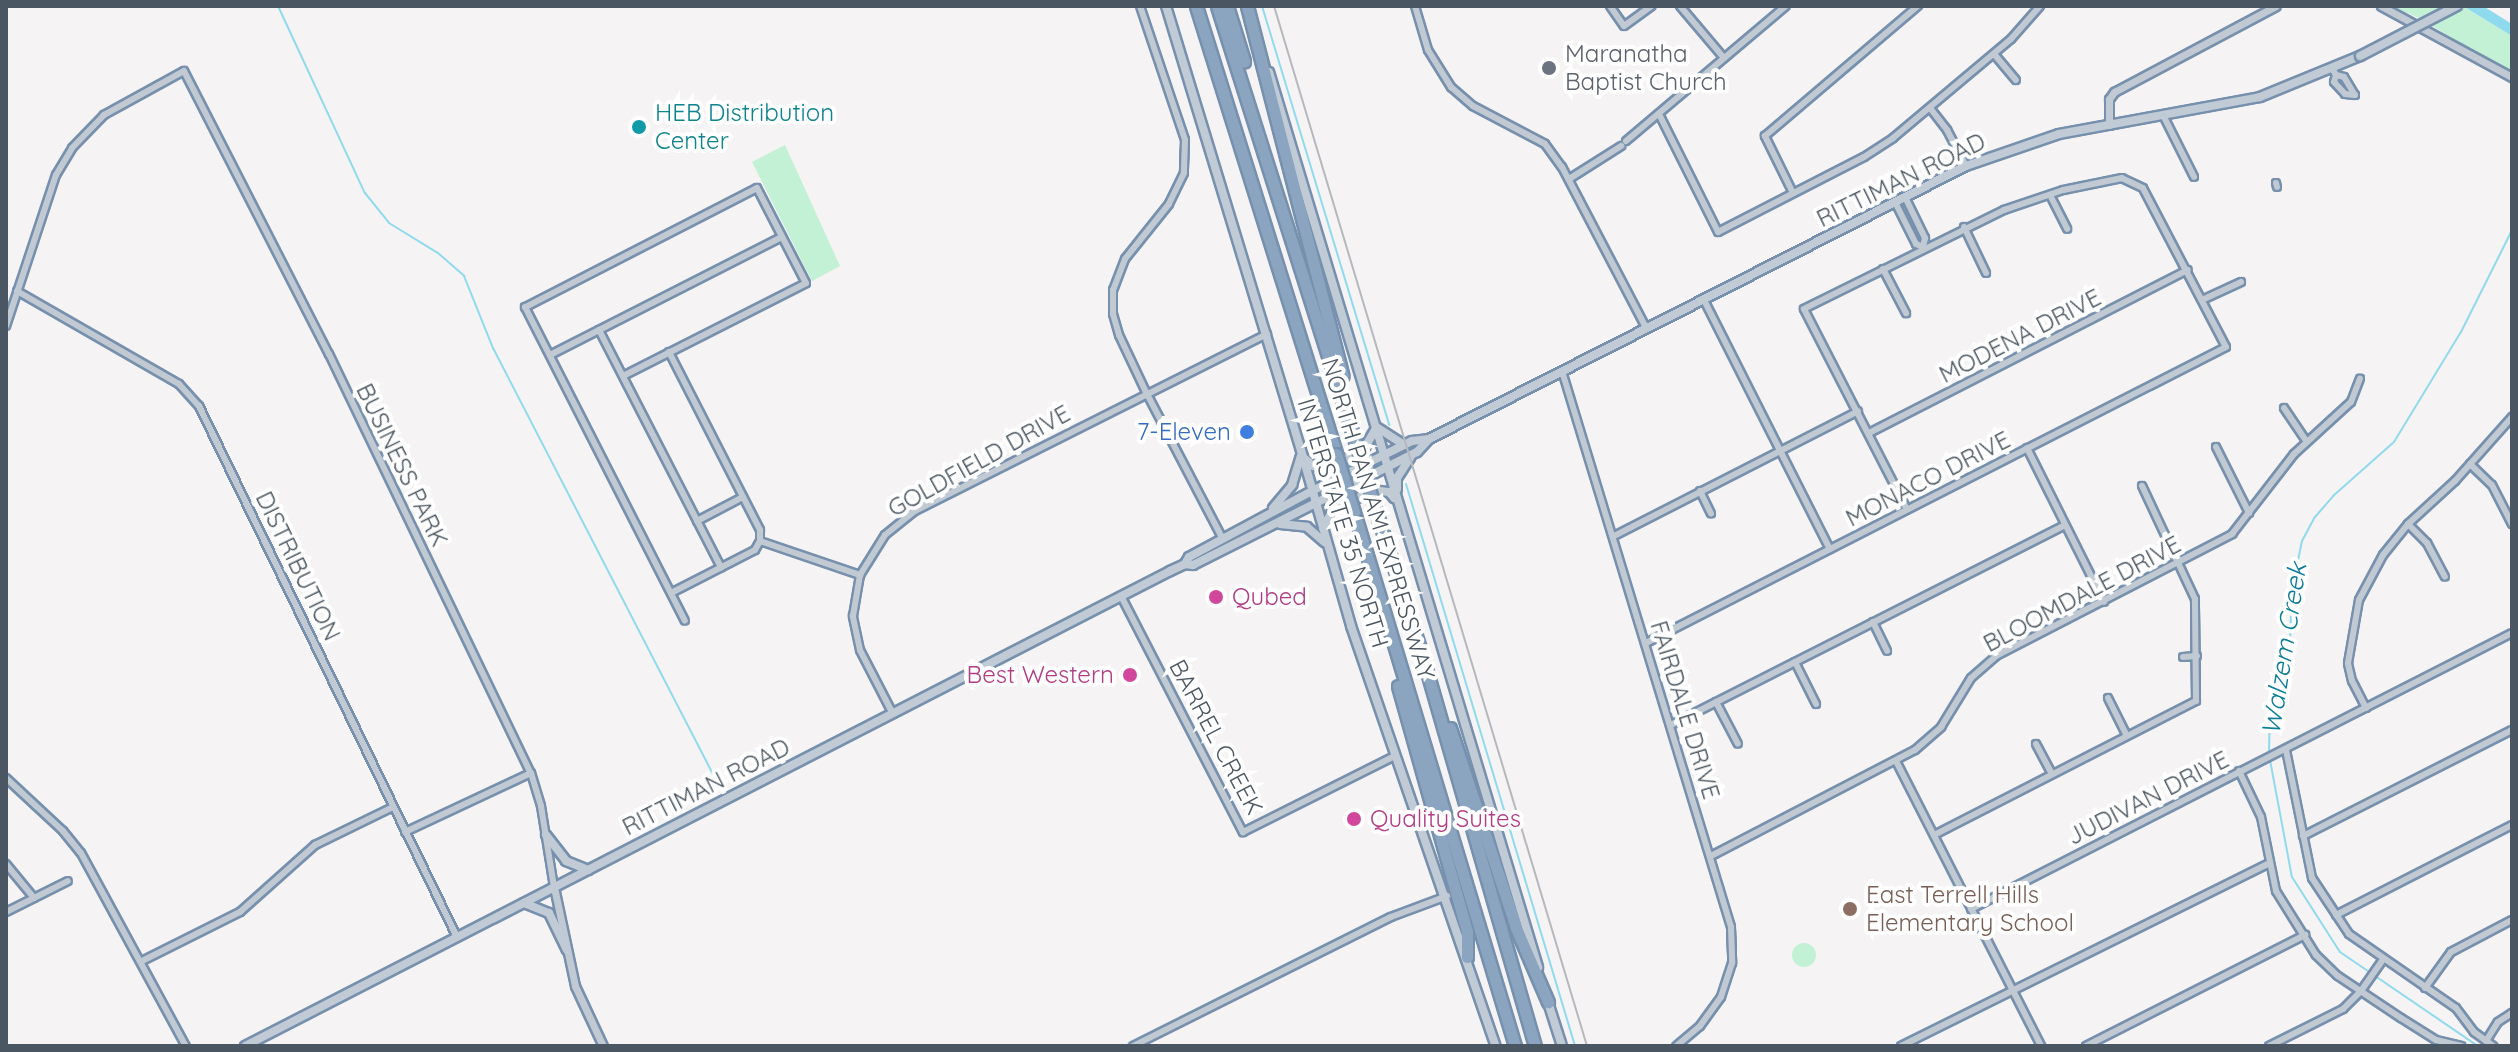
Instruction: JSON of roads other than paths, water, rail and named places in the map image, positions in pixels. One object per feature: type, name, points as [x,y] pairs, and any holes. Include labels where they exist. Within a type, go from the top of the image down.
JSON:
[{"type":"highway","name":"NORTH PAN AM EXPRESSWAY","points":[[1196,6],[1354,512],[1515,1046]]},
{"type":"highway","name":"NORTH PAN AM EXPRESSWAY","points":[[1217,6],[1423,658],[1535,1046]]},
{"type":"highway","points":[[1227,6],[1264,128],[1291,235]]},
{"type":"highway","points":[[1248,6],[1349,399],[1356,443]]},
{"type":"highway","points":[[1392,642],[1396,679],[1416,757],[1467,932],[1467,957]]},
{"type":"highway","points":[[1423,658],[1474,794],[1522,943],[1548,1002]]},
{"type":"main road","name":"INTERSTATE 35 NORTH","points":[[1166,6],[1267,334],[1325,544],[1496,1046]]},
{"type":"main road","points":[[1248,6],[1562,1046]]},
{"type":"main road","name":"RITTIMAN ROAD","points":[[245,1046],[1185,564],[1189,557],[1312,491],[1404,445],[1429,439],[1966,166],[2059,134],[2260,97],[2334,72],[2457,6]]},
{"type":"main road","points":[[1377,427],[1404,445]]},
{"type":"main road","points":[[1261,519],[1287,493],[1302,454],[1313,466],[1330,467],[1369,445],[1377,427]]},
{"type":"main road","name":"RITTIMAN ROAD","points":[[1185,564],[1193,565],[1417,452],[1429,439]]},
{"type":"main road","points":[[1397,501],[1397,478],[1417,452]]},
{"type":"main road","points":[[1323,530],[1333,510],[1374,490],[1389,492],[1397,501]]},
{"type":"main road","points":[[1271,525],[1288,523],[1307,527],[1325,544]]},
{"type":"main road","points":[[546,835],[566,861],[588,870]]},
{"type":"main road","points":[[524,903],[549,913],[567,950]]},
{"type":"street","points":[[1140,6],[1185,140],[1184,173],[1169,204],[1125,259],[1113,290],[1119,335],[1223,539]]},
{"type":"street","points":[[1415,6],[1433,60],[1451,87],[1473,106],[1545,144],[1569,179],[1646,328]]},
{"type":"street","points":[[1610,6],[1624,26],[1652,6]]},
{"type":"street","points":[[1680,6],[1724,58]]},
{"type":"street","points":[[1569,179],[1624,144],[1786,6]]},
{"type":"street","points":[[1793,193],[1765,136],[1918,6]]},
{"type":"street","points":[[1659,114],[1718,232],[1864,157],[1930,108],[1994,54],[2040,6]]},
{"type":"street","points":[[2109,125],[2109,99],[2114,92],[2276,6]]},
{"type":"street","points":[[2381,6],[2512,77]]},
{"type":"street","points":[[1994,54],[2016,80]]},
{"type":"street","name":"BUSINESS PARK","points":[[17,291],[56,175],[72,148],[92,125],[117,106],[184,71],[329,354],[531,773],[546,835],[554,887]]},
{"type":"street","points":[[1930,108],[1947,130],[1966,166]]},
{"type":"street","points":[[2164,117],[2194,177]]},
{"type":"street","points":[[1907,509],[1804,309],[1964,227],[2050,195],[2122,178],[2131,180],[2149,196],[2202,300],[2241,282]]},
{"type":"street","points":[[623,376],[806,283],[757,188],[525,307],[685,621]]},
{"type":"street","points":[[2050,195],[2067,229]]},
{"type":"street","points":[[1905,197],[1925,238],[1923,247]]},
{"type":"street","points":[[1895,202],[1916,244],[1923,247]]},
{"type":"street","points":[[1964,227],[1986,273]]},
{"type":"street","points":[[550,355],[782,237]]},
{"type":"street","points":[[1883,269],[1906,313]]},
{"type":"street","name":"MODENA DRIVE","points":[[1869,433],[2188,270]]},
{"type":"street","points":[[6,326],[17,291]]},
{"type":"street","name":"DISTRIBUTION","points":[[17,291],[179,384],[199,406],[457,937]]},
{"type":"street","points":[[1704,300],[1830,549]]},
{"type":"street","name":"MONACO DRIVE","points":[[1646,643],[2226,347],[2202,300]]},
{"type":"street","points":[[599,330],[721,567]]},
{"type":"street","name":"GOLDFIELD DRIVE","points":[[893,714],[857,641],[854,604],[860,575],[875,546],[902,519],[1146,392],[1267,334]]},
{"type":"street","points":[[669,352],[760,530],[760,541],[755,550],[671,593]]},
{"type":"street","name":"FAIRDALE DRIVE","points":[[1562,371],[1731,927],[1732,963],[1715,1008],[1700,1026],[1676,1046]]},
{"type":"street","name":"BLOOMDALE DRIVE","points":[[1711,856],[1896,761],[1933,736],[1971,678],[1987,663],[2232,534],[2263,490],[2306,441],[2351,402],[2360,379]]},
{"type":"street","points":[[2284,408],[2306,441]]},
{"type":"street","points":[[1614,536],[1858,411]]},
{"type":"street","points":[[2366,708],[2352,681],[2348,663],[2357,606],[2383,555],[2408,524],[2470,464],[2512,417]]},
{"type":"street","points":[[2216,447],[2249,513]]},
{"type":"street","points":[[2027,448],[2104,602]]},
{"type":"street","points":[[2470,464],[2492,485],[2512,524]]},
{"type":"street","points":[[1934,835],[2196,701],[2195,599],[2142,486]]},
{"type":"street","points":[[1700,491],[1711,514]]},
{"type":"street","points":[[697,521],[743,497]]},
{"type":"street","points":[[2408,524],[2427,543],[2445,577]]},
{"type":"street","points":[[1671,725],[2065,525]]},
{"type":"street","points":[[760,541],[860,575]]},
{"type":"street","name":"BARREL CREEK","points":[[1121,596],[1243,832],[1395,756]]},
{"type":"street","points":[[1873,622],[1887,651]]},
{"type":"street","name":"JUDIVAN DRIVE","points":[[1971,909],[2512,633]]},
{"type":"street","points":[[2183,657],[2197,656]]},
{"type":"street","points":[[1795,662],[1816,704]]},
{"type":"street","points":[[2108,698],[2127,736]]},
{"type":"street","points":[[1716,702],[1738,744]]},
{"type":"street","points":[[2303,836],[2512,730]]},
{"type":"street","points":[[2036,744],[2052,774]]},
{"type":"street","points":[[2286,750],[2312,878],[2349,934],[2456,1008],[2474,1032],[2493,1046]]},
{"type":"street","points":[[1896,761],[2041,1046]]},
{"type":"street","points":[[2239,771],[2258,808],[2278,896],[2323,963],[2436,1040],[2455,1045]]},
{"type":"street","points":[[405,832],[531,773]]},
{"type":"street","points":[[6,778],[73,841],[142,961],[186,1046]]},
{"type":"street","points":[[142,961],[240,912],[315,845],[393,807]]},
{"type":"street","points":[[2336,915],[2512,825]]},
{"type":"street","points":[[1901,1046],[2269,863]]},
{"type":"street","points":[[6,864],[34,898]]},
{"type":"street","points":[[6,912],[68,881]]},
{"type":"street","points":[[554,887],[575,986],[603,1046]]},
{"type":"street","points":[[1133,1046],[1390,917],[1447,896]]},
{"type":"street","points":[[2425,988],[2451,952],[2512,920]]},
{"type":"street","points":[[2086,1046],[2305,935]]},
{"type":"street","points":[[2269,1046],[2343,1009],[2361,991],[2383,959]]},
{"type":"street","points":[[2486,1041],[2498,1022],[2512,1013]]},
{"type":"water","points":[[2463,6],[2483,6],[2512,24],[2512,36]]},
{"type":"waterway","points":[[278,6],[365,193],[389,223],[438,253],[464,276],[493,348],[716,780]]},
{"type":"waterway","points":[[1262,6],[1389,425]]},
{"type":"waterway","name":"Walzem Creek","points":[[2269,754],[2270,715],[2290,641],[2292,590],[2302,541],[2315,517],[2333,496],[2394,442],[2461,332],[2512,230]]},
{"type":"waterway","points":[[1406,484],[1575,1046]]},
{"type":"waterway","name":"Walzem Creek","points":[[2270,760],[2292,877],[2340,952],[2478,1046]]},
{"type":"railway","points":[[1274,6],[1587,1046]]},
{"type":"place","name":"Maranatha Baptist Church","points":[[1549,68]]},
{"type":"place","name":"HEB Distribution Center","points":[[639,127]]},
{"type":"place","name":"7-Eleven","points":[[1247,432]]},
{"type":"place","name":"Qubed","points":[[1216,597]]},
{"type":"place","name":"Best Western","points":[[1130,675]]},
{"type":"place","name":"Quality Suites","points":[[1354,819]]},
{"type":"place","name":"East Terrell Hills Elementary School","points":[[1850,909]]}]
